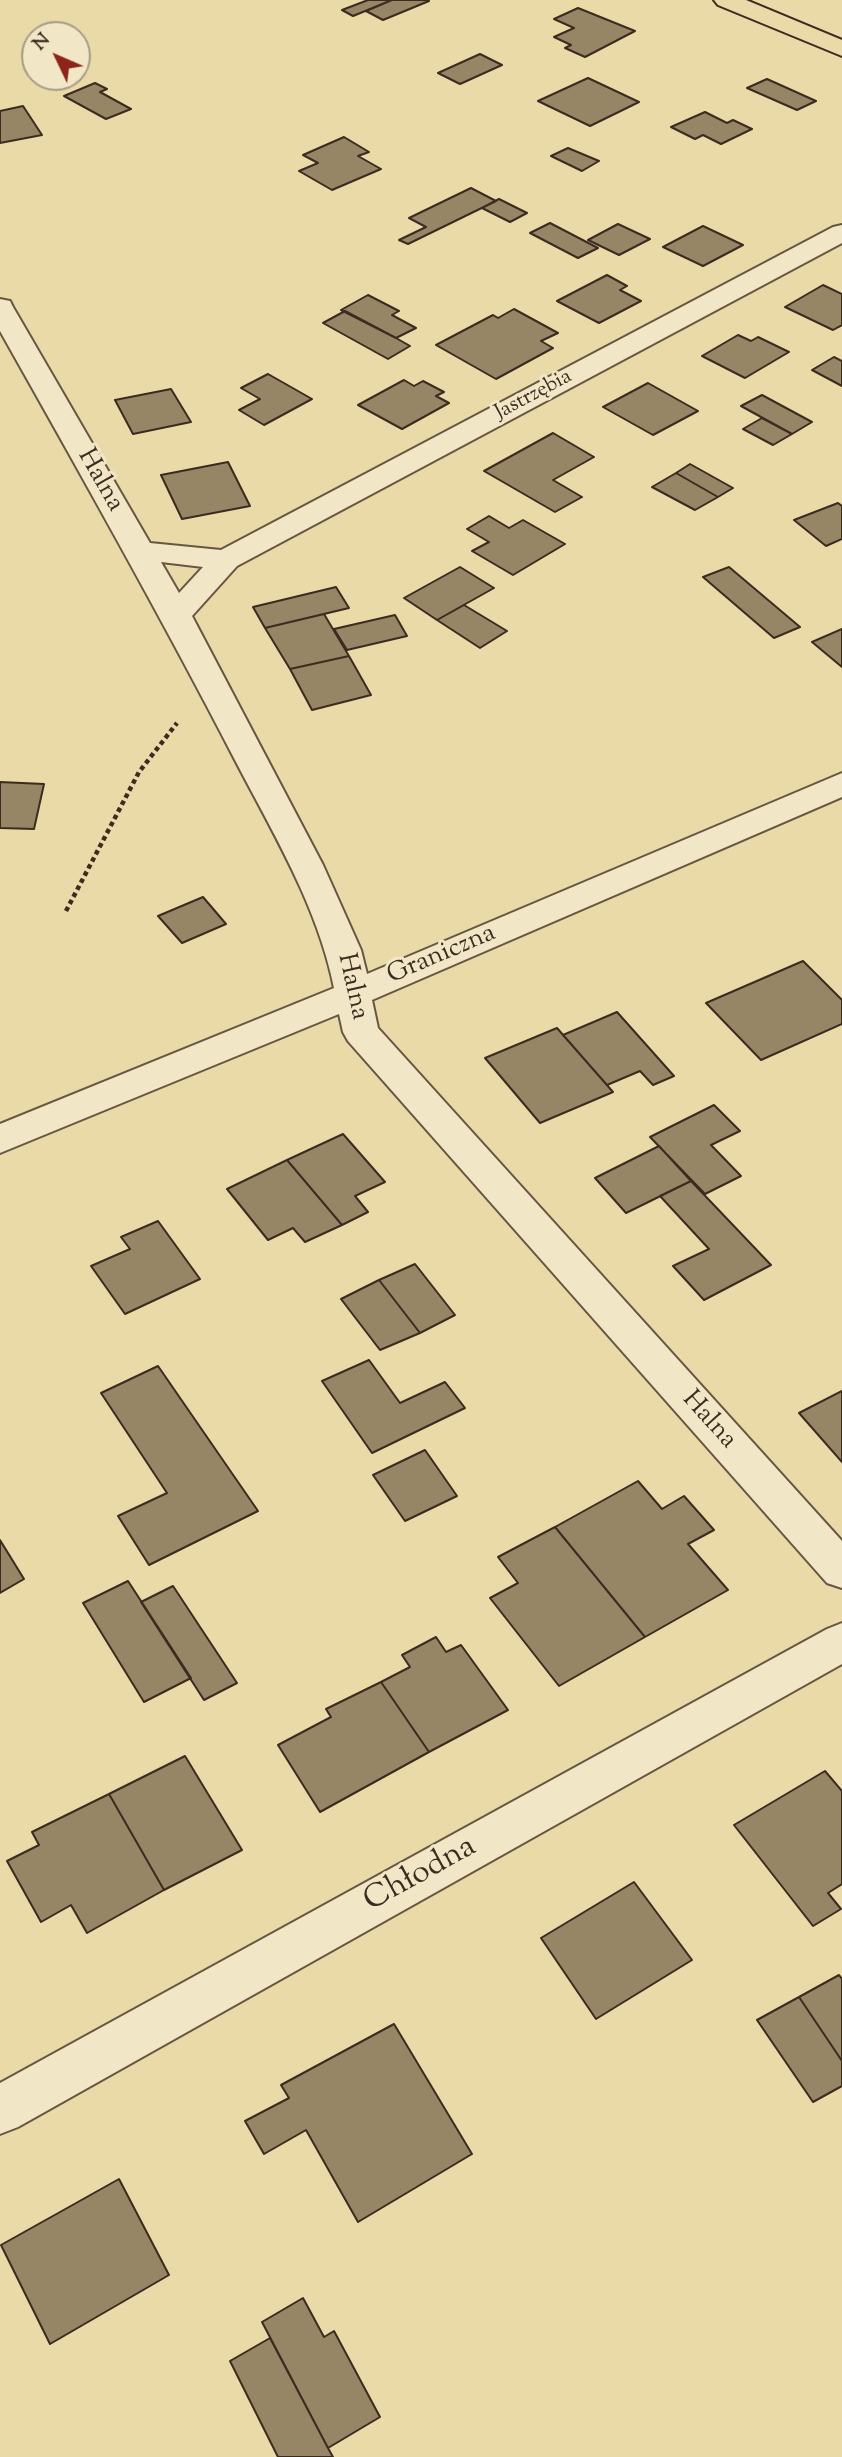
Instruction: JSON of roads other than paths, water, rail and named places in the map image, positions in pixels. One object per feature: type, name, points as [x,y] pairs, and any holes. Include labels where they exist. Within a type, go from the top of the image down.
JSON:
[{"type":"main road","points":[[726,0],[842,49]]},
{"type":"street","name":"Jastrzębia","points":[[176,615],[226,560],[842,233]]},
{"type":"street","name":"Halna","points":[[0,307],[176,615],[306,865],[344,950],[361,1032],[842,1570]]},
{"type":"street","points":[[140,551],[226,560]]},
{"type":"street","name":"Graniczna","points":[[0,1139],[354,994],[842,784]]},
{"type":"street","name":"Chłodna","points":[[0,2110],[842,1642]]}]
